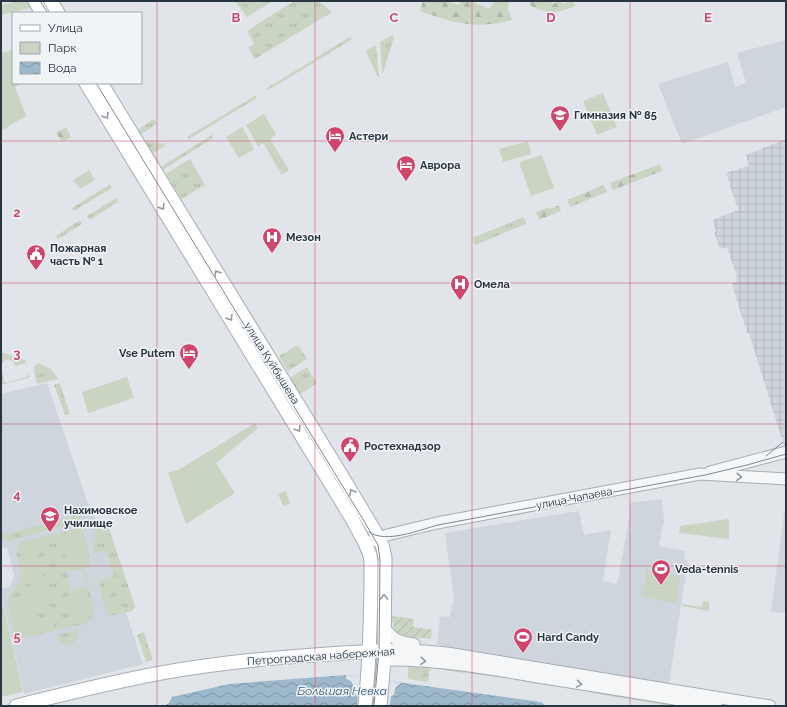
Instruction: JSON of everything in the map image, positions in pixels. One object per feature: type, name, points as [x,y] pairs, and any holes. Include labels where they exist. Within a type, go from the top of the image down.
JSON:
[{"type":"main road","points":[[35,1],[41,12]]},
{"type":"main road","points":[[51,1],[57,12]]},
{"type":"main road","name":"улица Куйбышева","points":[[87,84],[308,446],[365,543],[370,555],[371,563],[370,655],[365,706]]},
{"type":"main road","name":"улица Куйбышева","points":[[102,84],[379,538],[385,558],[384,655],[380,706]]},
{"type":"main road","name":"Петроградская набережная","points":[[52,706],[126,688],[223,672],[356,659],[370,655]]},
{"type":"main road","name":"Петроградская набережная","points":[[16,706],[124,680],[199,667],[295,656],[384,655]]},
{"type":"street","points":[[700,474],[786,452]]},
{"type":"street","name":"улица Чапаева","points":[[365,543],[437,523],[700,474],[786,479]]},
{"type":"street","points":[[384,627],[392,638],[397,641],[420,645],[424,650]]},
{"type":"street","name":"Петроградская набережная","points":[[384,655],[424,650],[447,652],[770,706]]},
{"type":"street","name":"Петроградская набережная","points":[[384,655],[402,659],[490,669],[716,706]]},
{"type":"shaded area","points":[[786,40],[786,107],[682,144],[658,84],[728,62],[735,87],[746,83],[737,53]]},
{"type":"shaded area","points":[[786,139],[786,445],[784,446],[749,333],[747,333],[732,284],[737,282],[737,277],[727,247],[720,249],[714,232],[716,231],[713,220],[738,210],[726,173],[749,166],[746,155]]},
{"type":"shaded area","name":"Нахимовское училище","points":[[47,383],[92,515],[94,515],[143,664],[24,694],[1,593],[1,589],[8,587],[12,583],[14,575],[7,547],[1,548],[1,394]]},
{"type":"shaded area","points":[[662,499],[664,520],[659,546],[685,551],[684,559],[688,560],[669,684],[437,645],[440,616],[450,617],[454,599],[445,533],[579,511],[584,535],[611,530],[603,581],[617,584],[628,525],[630,503]]},
{"type":"shaded area","points":[[786,499],[786,613],[771,612]]},
{"type":"green space","points":[[18,1],[31,1],[34,7],[1,15],[1,5]]},
{"type":"green space","points":[[235,1],[273,1],[247,17]]},
{"type":"green space","points":[[294,1],[319,1],[332,12],[255,59],[248,47],[254,44],[247,31]]},
{"type":"green space","points":[[423,1],[447,1],[459,5],[460,1],[470,1],[490,9],[494,1],[509,1],[508,9],[512,20],[476,25],[454,22],[420,11]]},
{"type":"green space","points":[[530,1],[550,1],[552,4],[561,1],[563,4],[573,1],[575,6],[557,12],[552,12],[541,10],[529,5]]},
{"type":"green space","points":[[392,35],[394,37],[382,73],[380,42]]},
{"type":"green space","points":[[350,37],[352,39],[317,61],[315,58]]},
{"type":"green space","points":[[376,45],[379,77],[366,52]]},
{"type":"green space","points":[[12,50],[12,84],[20,84],[15,87],[26,116],[1,131],[1,53]]},
{"type":"green space","points":[[313,60],[315,62],[268,90],[267,88]]},
{"type":"green space","points":[[603,93],[617,127],[597,135],[583,101]]},
{"type":"green space","points":[[255,96],[257,98],[189,139],[187,137]]},
{"type":"green space","points":[[264,114],[276,134],[270,139],[289,170],[282,175],[263,143],[258,146],[246,125]]},
{"type":"green space","points":[[154,119],[157,124],[140,135],[137,130]]},
{"type":"green space","points":[[66,127],[71,137],[62,142],[56,133]]},
{"type":"green space","points":[[242,127],[254,149],[239,158],[226,137]]},
{"type":"green space","points":[[212,135],[213,138],[161,171],[159,168]]},
{"type":"green space","points":[[148,140],[149,142],[153,140],[155,143],[158,141],[160,144],[163,143],[165,146],[151,154],[144,143]]},
{"type":"green space","points":[[528,141],[531,154],[503,162],[499,149]]},
{"type":"green space","points":[[542,155],[554,188],[531,196],[519,162]]},
{"type":"green space","points":[[190,159],[205,185],[181,199],[166,174]]},
{"type":"green space","points":[[660,164],[662,171],[613,190],[610,183]]},
{"type":"green space","points":[[89,170],[95,180],[80,189],[73,180]]},
{"type":"green space","points":[[110,184],[112,188],[74,211],[72,208]]},
{"type":"green space","points":[[604,185],[607,192],[570,207],[567,200]]},
{"type":"green space","points":[[116,198],[118,202],[90,220],[87,216]]},
{"type":"green space","points":[[559,205],[561,211],[539,220],[536,212],[549,207],[550,209]]},
{"type":"green space","points":[[524,217],[526,224],[475,245],[472,238]]},
{"type":"green space","points":[[80,220],[82,224],[58,239],[56,236]]},
{"type":"green space","points":[[298,345],[307,359],[288,371],[279,356]]},
{"type":"green space","points":[[1,352],[25,360],[26,363],[15,366],[14,362],[5,360],[1,365]]},
{"type":"green space","points":[[38,363],[51,369],[58,379],[37,384],[34,370]]},
{"type":"green space","points":[[1,367],[5,383],[27,377],[29,374],[28,368],[30,377],[1,385]]},
{"type":"green space","points":[[307,367],[317,383],[299,395],[288,379]]},
{"type":"green space","points":[[127,377],[134,398],[88,413],[82,392]]},
{"type":"green space","points":[[60,383],[70,414],[65,415],[54,385]]},
{"type":"green space","points":[[255,423],[258,428],[216,463],[235,493],[186,524],[168,473],[180,469]]},
{"type":"green space","points":[[286,491],[290,504],[283,506],[278,494]]},
{"type":"green space","points":[[79,515],[81,521],[8,541],[3,540],[1,535]]},
{"type":"green space","points":[[729,519],[729,539],[679,533],[680,526]]},
{"type":"green space","points":[[102,521],[107,523],[135,606],[132,611],[114,615],[109,615],[106,612],[99,581],[114,576],[106,551],[98,553],[95,552],[91,539],[96,538],[93,524]]},
{"type":"green space","points":[[78,528],[82,529],[91,563],[90,566],[84,568],[94,611],[93,619],[87,623],[24,638],[18,638],[12,624],[8,599],[21,579],[21,571],[17,554],[20,542]],"holes":[[[35,541],[47,629],[41,602],[35,603]],[[82,569],[93,615],[77,619],[67,572]]]},
{"type":"green space","points":[[81,530],[89,564],[69,569],[60,535]]},
{"type":"green space","points":[[34,540],[54,628],[47,629],[41,602],[35,603],[20,544]]},
{"type":"green space","name":"Veda-tennis","points":[[647,570],[680,576],[676,603],[642,597]]},
{"type":"green space","points":[[86,586],[93,615],[77,619],[71,590]]},
{"type":"green space","points":[[31,595],[39,629],[17,634],[9,601]]},
{"type":"green space","points":[[1,596],[23,692],[1,697]]},
{"type":"green space","points":[[703,601],[709,602],[709,611],[682,606],[682,604],[702,607]]},
{"type":"green space","points":[[392,616],[414,619],[413,627],[432,630],[431,639],[404,636],[396,630],[393,624]]},
{"type":"green space","points":[[79,630],[76,640],[67,645],[59,640],[56,635]]},
{"type":"green space","points":[[144,632],[153,660],[146,662],[137,635]]},
{"type":"green space","points":[[408,665],[430,667],[428,682],[408,679]]},
{"type":"green space","points":[[441,667],[538,680],[539,682],[441,670]]},
{"type":"green space","points":[[592,690],[679,705],[679,706],[592,693]]},
{"type":"water","name":"Большая Невка","points":[[346,675],[541,702],[546,706],[164,706],[169,703],[172,697],[229,684]]},
{"type":"pier","points":[[346,675],[401,683],[395,688],[394,695],[391,696],[390,706],[357,706],[358,695],[354,694],[353,685],[351,681],[346,679]]},
{"type":"tram line","points":[[40,1],[47,12]]},
{"type":"tram line","points":[[97,84],[378,545],[380,560],[379,651],[374,706]]},
{"type":"tram line","points":[[766,456],[783,442]]},
{"type":"tram line","points":[[369,532],[384,537],[403,535],[438,525],[705,475],[786,454]]},
{"type":"place","name":"Гимназия № 85","points":[[560,132]]},
{"type":"place","name":"Астери","points":[[335,153]]},
{"type":"place","name":"Аврора","points":[[406,182]]},
{"type":"place","name":"Мезон","points":[[272,254]]},
{"type":"place","name":"Пожарная часть № 1","points":[[36,271]]},
{"type":"place","name":"Омела","points":[[460,301]]},
{"type":"place","name":"Vse Putem","points":[[189,370]]},
{"type":"place","name":"Ростехнадзор","points":[[350,463]]},
{"type":"place","name":"Нахимовское училище","points":[[50,533]]},
{"type":"place","name":"Veda-tennis","points":[[661,586]]},
{"type":"place","name":"Hard Candy","points":[[523,654]]}]
